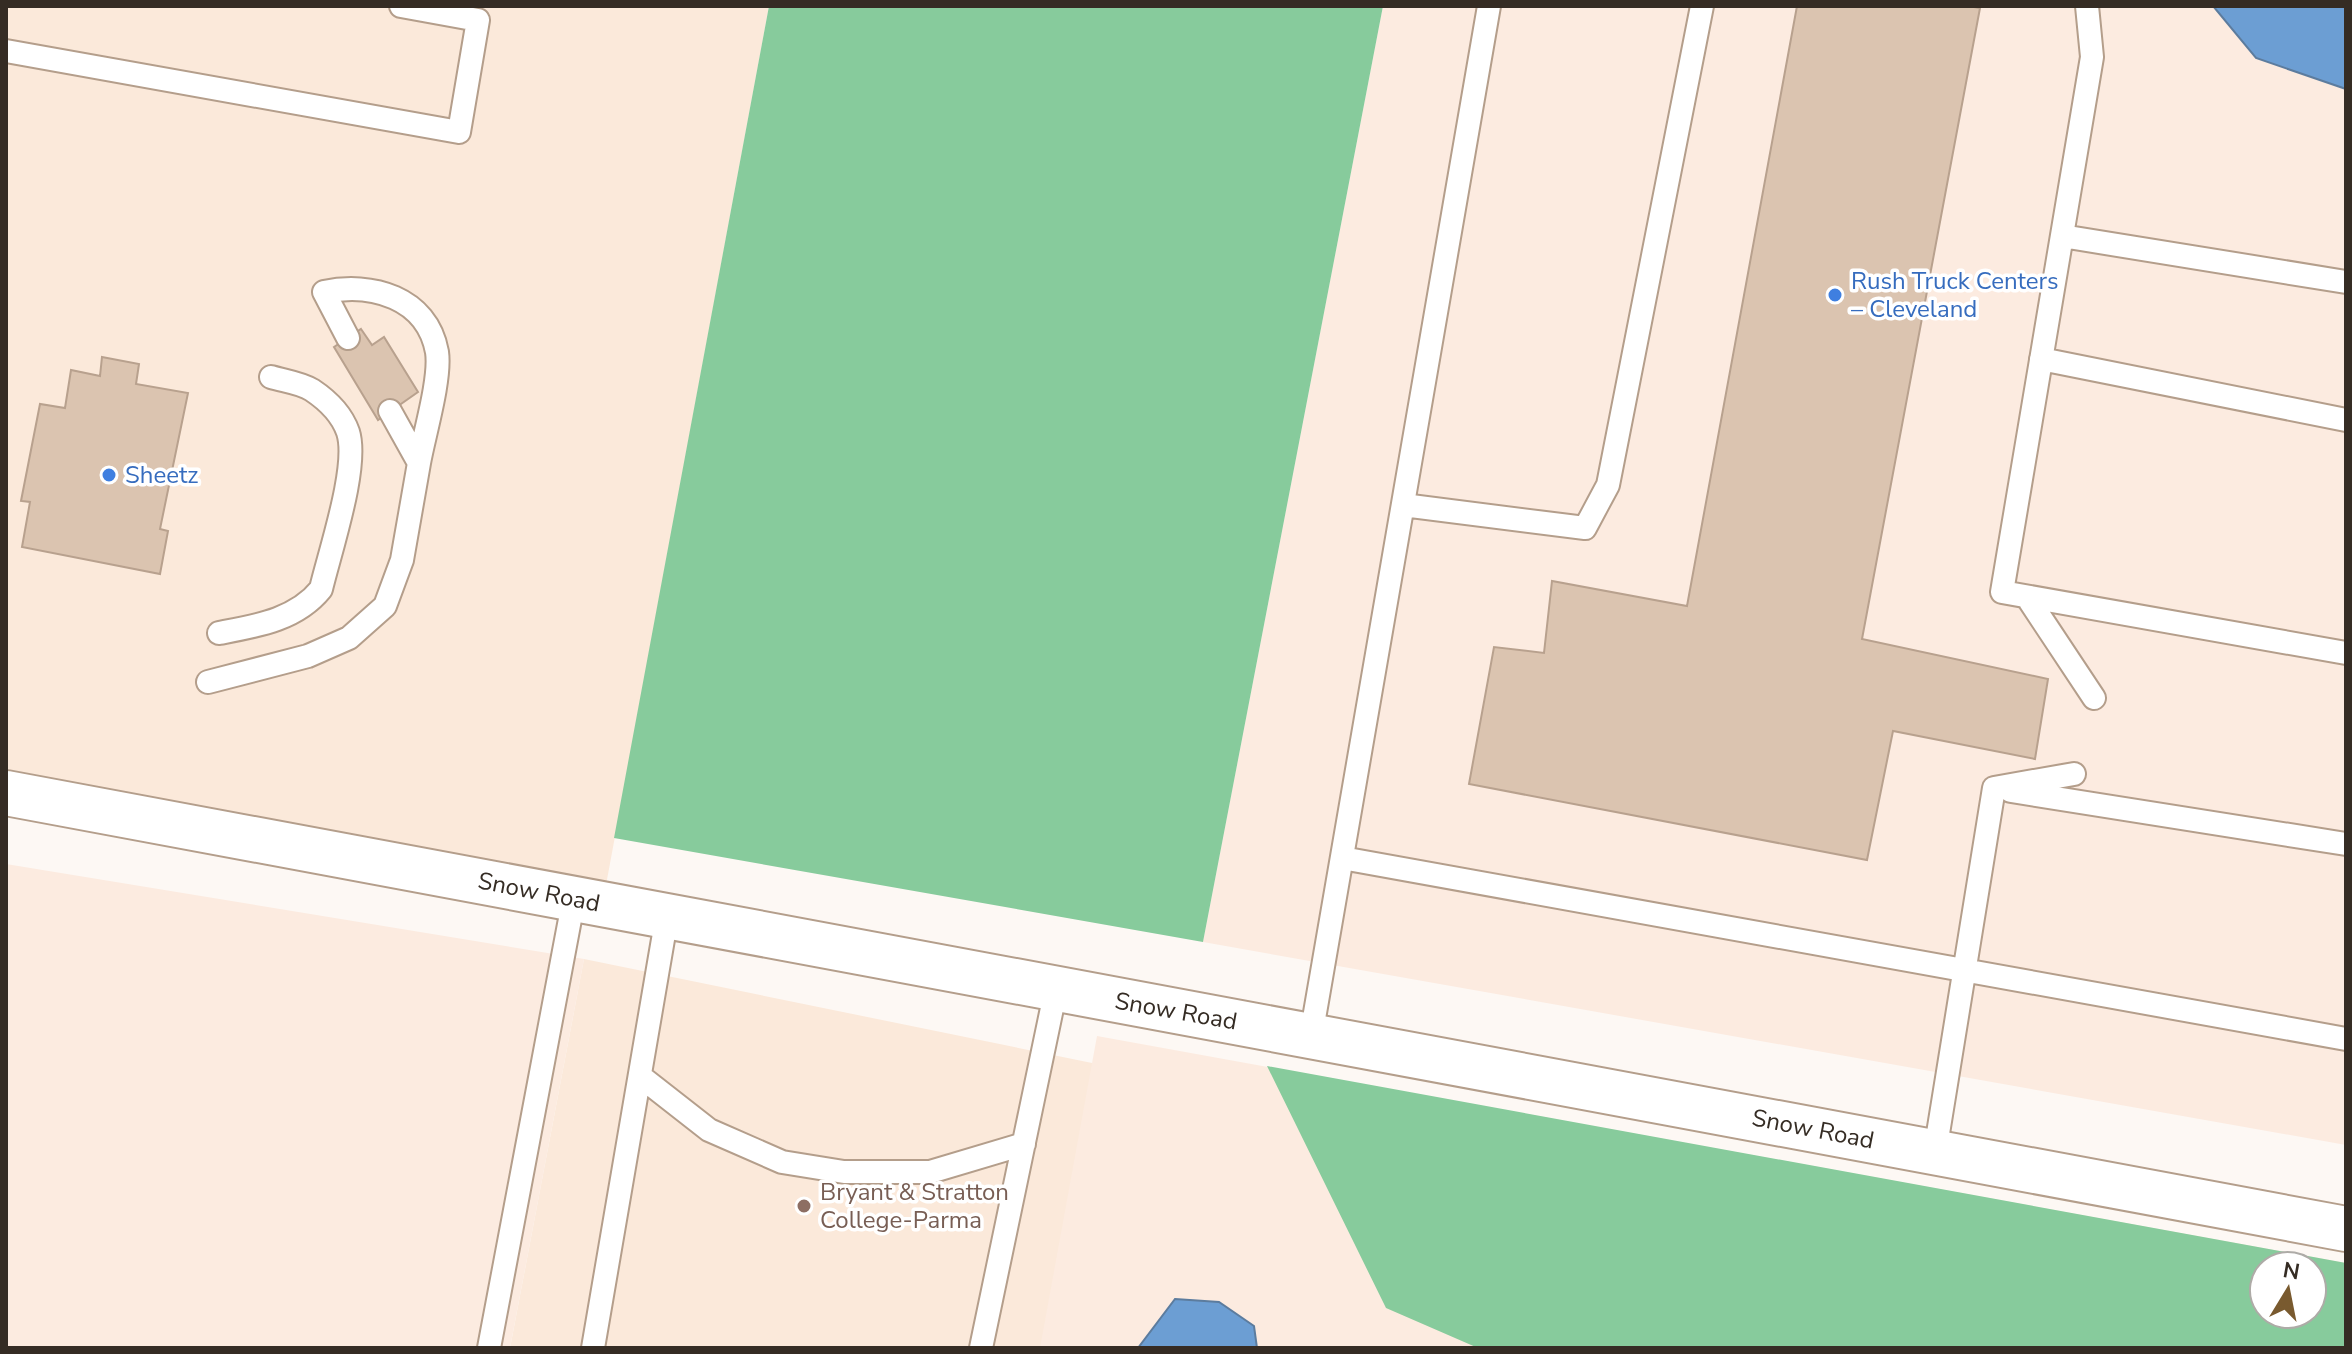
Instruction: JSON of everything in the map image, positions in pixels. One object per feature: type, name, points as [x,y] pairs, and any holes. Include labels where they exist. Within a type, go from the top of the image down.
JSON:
[{"type":"main road","name":"Snow Road","points":[[6,793],[2346,1229]]},
{"type":"lane","points":[[6,51],[459,132],[478,20],[401,6]]},
{"type":"lane","points":[[1311,1036],[1489,6]]},
{"type":"lane","points":[[1403,505],[1585,528],[1608,485],[1702,6]]},
{"type":"lane","points":[[2087,6],[2092,57],[2002,592],[2346,653]]},
{"type":"lane","points":[[2062,236],[2346,282]]},
{"type":"lane","points":[[208,682],[308,656],[349,638],[385,606],[402,560],[437,353],[426,326],[409,307],[392,295],[366,288],[346,287],[324,292],[348,338]]},
{"type":"lane","points":[[2041,359],[2346,420]]},
{"type":"lane","points":[[219,633],[259,625],[291,614],[310,603],[321,589],[348,477],[351,452],[348,432],[340,416],[310,389],[271,377]]},
{"type":"lane","points":[[390,411],[419,463]]},
{"type":"lane","points":[[2027,597],[2094,698]]},
{"type":"lane","points":[[1994,788],[2074,774]]},
{"type":"lane","points":[[1994,788],[2346,844]]},
{"type":"lane","points":[[1935,1152],[1994,788]]},
{"type":"lane","points":[[1342,858],[2346,1039]]},
{"type":"lane","points":[[489,1348],[574,898]]},
{"type":"lane","points":[[593,1348],[667,916]]},
{"type":"lane","points":[[981,1348],[1056,989]]},
{"type":"lane","points":[[640,1076],[709,1130],[782,1162],[844,1172],[930,1172],[1024,1144]]},
{"type":"shaded area","points":[[6,6],[769,6],[606,885],[6,769]]},
{"type":"shaded area","points":[[1383,6],[2346,6],[2346,1145],[1203,942]]},
{"type":"shaded area","points":[[6,864],[584,959],[510,1348],[6,1348]]},
{"type":"shaded area","name":"Bryant & Stratton College-Parma","points":[[584,959],[1097,1064],[1044,1348],[510,1348]]},
{"type":"shaded area","points":[[1097,1036],[2274,1250],[2248,1250],[2248,1330],[2328,1330],[2328,1260],[2346,1263],[2346,1348],[1040,1348]]},
{"type":"green space","points":[[769,6],[1383,6],[1203,942],[614,838]]},
{"type":"green space","points":[[1267,1066],[2275,1250],[2248,1250],[2248,1330],[2328,1330],[2328,1260],[2346,1263],[2346,1348],[1478,1348],[1386,1308]]},
{"type":"water","points":[[2213,6],[2346,6],[2346,89],[2256,58]]},
{"type":"water","points":[[1175,1299],[1219,1302],[1254,1326],[1257,1348],[1138,1348]]},
{"type":"building","name":"Rush Truck Centers – Cleveland","points":[[1797,6],[1980,8],[1862,639],[2048,679],[2035,759],[1893,731],[1867,860],[1469,784],[1494,647],[1544,653],[1552,581],[1687,606]]},
{"type":"building","points":[[361,329],[372,345],[384,337],[418,392],[378,420],[334,347]]},
{"type":"building","points":[[102,357],[139,364],[136,384],[188,393],[160,529],[168,531],[160,574],[22,547],[30,502],[21,501],[40,404],[65,408],[71,370],[100,376]]},
{"type":"place","name":"Rush Truck Centers – Cleveland","points":[[1835,295]]},
{"type":"place","name":"Sheetz","points":[[109,475]]},
{"type":"place","name":"Bryant & Stratton College-Parma","points":[[804,1206]]}]
